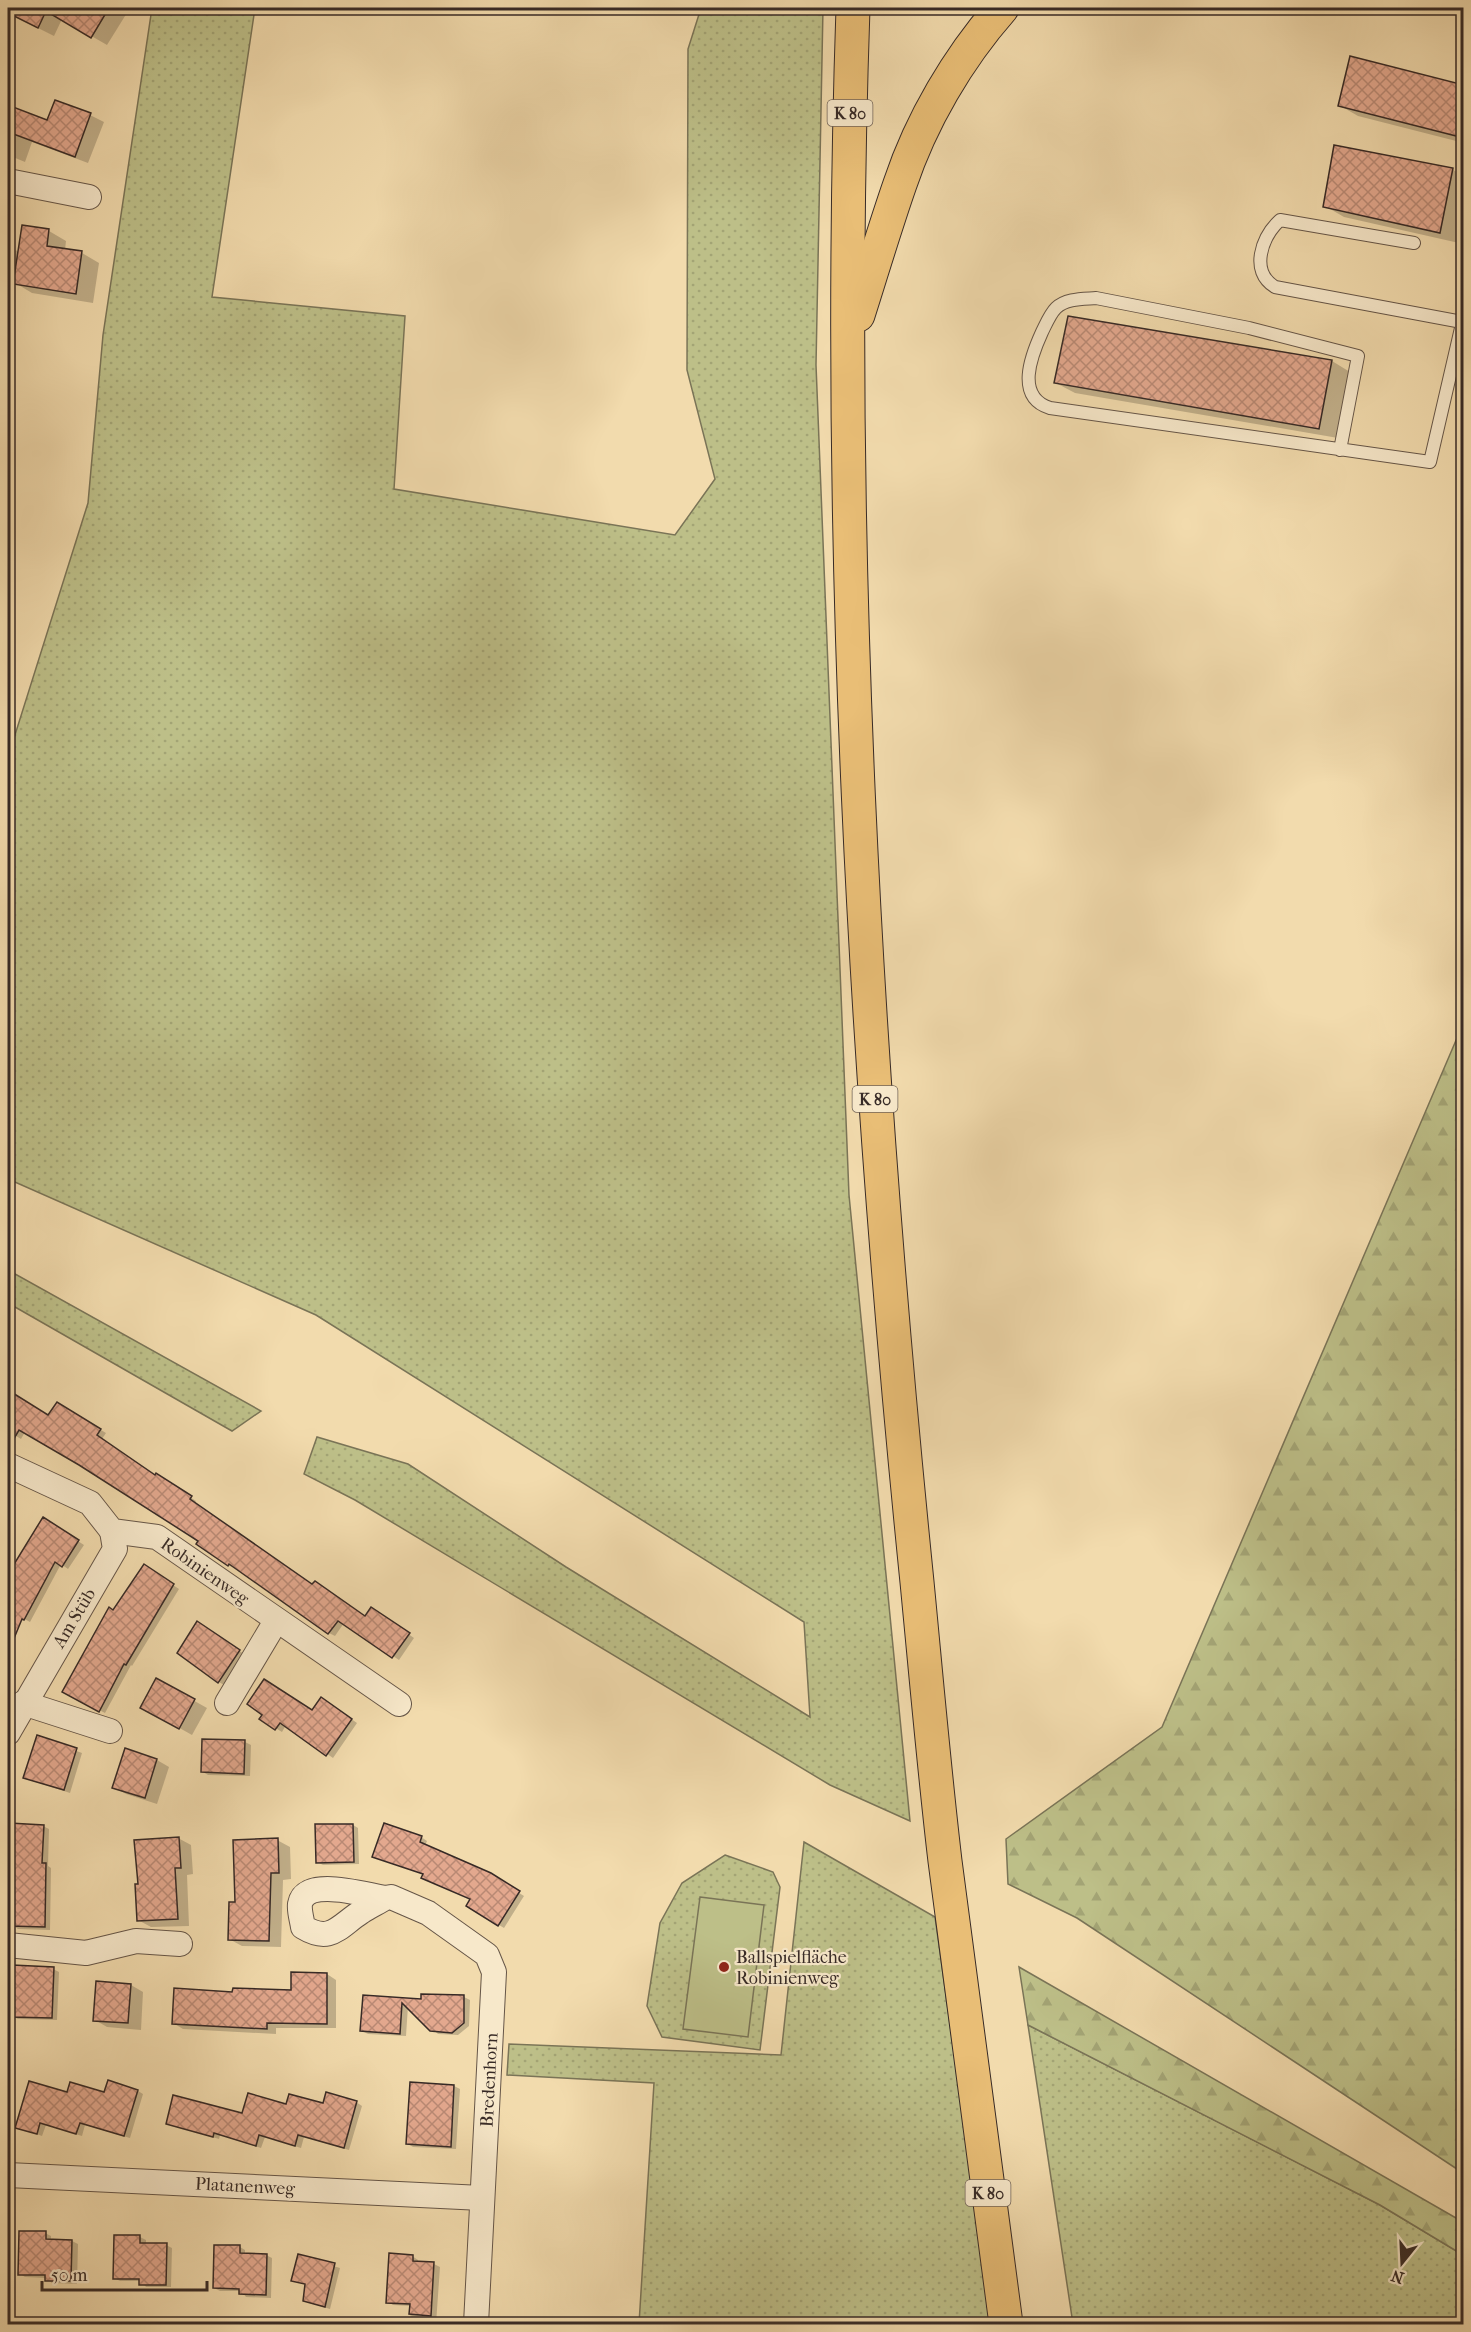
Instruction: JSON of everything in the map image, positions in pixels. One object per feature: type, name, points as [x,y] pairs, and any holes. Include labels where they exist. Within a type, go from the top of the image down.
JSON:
[{"type":"highway","name":"K 80","points":[[853,8],[850,96],[850,534],[857,789],[882,1196],[904,1456],[944,1854],[1006,2325]]},
{"type":"highway","points":[[849,342],[900,183],[913,152],[939,100],[963,60],[1002,8]]},
{"type":"street","points":[[8,181],[89,197]]},
{"type":"street","points":[[8,1466],[90,1503],[112,1531]]},
{"type":"street","name":"Robinienweg","points":[[112,1531],[157,1537],[399,1704]]},
{"type":"street","name":"Am Stüb","points":[[8,1733],[23,1703],[115,1549],[112,1531]]},
{"type":"street","points":[[227,1703],[276,1621]]},
{"type":"street","points":[[23,1703],[110,1731]]},
{"type":"street","name":"Bredenhorn","points":[[385,1898],[391,1897],[428,1913],[487,1955],[494,1972],[476,2325]]},
{"type":"street","points":[[8,1945],[86,1953],[136,1941],[180,1944]]},
{"type":"street","name":"Platanenweg","points":[[8,2175],[482,2198]]},
{"type":"lane","points":[[1340,450],[1358,356],[1249,328],[1096,298],[1072,300],[1057,307],[1035,348],[1028,377],[1031,394],[1039,405],[1050,408],[1340,450],[1430,462],[1463,318],[1275,287],[1267,282],[1260,270],[1262,249],[1269,231],[1280,220],[1414,243]]},
{"type":"green space","points":[[152,8],[255,8],[212,297],[405,316],[394,489],[675,535],[715,479],[687,370],[688,49],[701,8],[823,8],[816,365],[849,1195],[910,1821],[830,1785],[355,1500],[304,1474],[317,1437],[408,1464],[566,1567],[810,1717],[804,1622],[316,1315],[8,1179],[8,757],[88,503],[103,335]]},
{"type":"green space","points":[[1463,1024],[1463,2173],[1077,1918],[1008,1884],[1006,1839],[1162,1727]]},
{"type":"green space","points":[[8,1270],[261,1411],[232,1431],[8,1303]]},
{"type":"green space","points":[[804,1842],[935,1917],[992,2324],[639,2324],[654,2083],[507,2075],[509,2044],[781,2055]]},
{"type":"green space","points":[[725,1855],[773,1872],[780,1887],[760,2050],[662,2037],[647,2006],[660,1923],[682,1883]]},
{"type":"green space","name":"Ballspielfläche Robinienweg","points":[[700,1897],[764,1905],[748,2037],[683,2029]]},
{"type":"green space","points":[[1019,1967],[1463,2222],[1463,2255],[1380,2205],[1028,2025]]},
{"type":"green space","points":[[1028,2025],[1380,2205],[1463,2255],[1463,2324],[1073,2324]]},
{"type":"building","points":[[8,8],[109,8],[91,38],[46,11],[38,28],[8,13]]},
{"type":"building","points":[[1350,56],[1464,85],[1464,138],[1338,106]]},
{"type":"building","points":[[55,100],[91,113],[75,157],[8,132],[8,105],[47,120]]},
{"type":"building","points":[[1334,145],[1453,168],[1440,233],[1323,207]]},
{"type":"building","points":[[22,225],[49,229],[47,246],[82,251],[76,294],[13,284]]},
{"type":"building","points":[[1068,316],[1332,360],[1319,429],[1054,383]]},
{"type":"building","points":[[8,1390],[48,1415],[57,1402],[101,1429],[97,1435],[155,1475],[156,1473],[192,1496],[190,1499],[312,1584],[315,1581],[365,1616],[371,1607],[410,1633],[392,1658],[338,1621],[328,1634],[229,1564],[228,1566],[196,1544],[198,1541],[79,1465],[19,1430],[8,1449]]},
{"type":"building","points":[[43,1517],[79,1540],[62,1567],[55,1562],[24,1620],[22,1619],[8,1653],[8,1574]]},
{"type":"building","points":[[144,1564],[174,1584],[126,1665],[124,1664],[99,1712],[62,1692],[109,1607],[113,1610]]},
{"type":"building","points":[[197,1621],[240,1650],[218,1683],[177,1653]]},
{"type":"building","points":[[156,1678],[195,1699],[179,1729],[140,1708]]},
{"type":"building","points":[[264,1679],[312,1710],[321,1697],[352,1719],[326,1756],[280,1723],[275,1730],[259,1719],[262,1715],[247,1704]]},
{"type":"building","points":[[37,1735],[77,1748],[64,1790],[23,1778]]},
{"type":"building","points":[[202,1739],[245,1740],[244,1774],[201,1772]]},
{"type":"building","points":[[125,1748],[157,1759],[145,1798],[112,1788]]},
{"type":"building","points":[[9,1823],[44,1825],[42,1863],[46,1863],[45,1927],[10,1926],[12,1862],[8,1862]]},
{"type":"building","points":[[384,1823],[422,1836],[420,1842],[491,1873],[520,1891],[498,1926],[466,1906],[470,1899],[421,1878],[423,1874],[372,1857]]},
{"type":"building","points":[[315,1824],[353,1824],[354,1862],[316,1863]]},
{"type":"building","points":[[179,1837],[181,1868],[175,1868],[178,1919],[137,1921],[135,1884],[138,1884],[134,1840]]},
{"type":"building","points":[[278,1838],[279,1873],[271,1873],[269,1941],[228,1940],[229,1902],[235,1902],[233,1840]]},
{"type":"building","points":[[12,1965],[54,1967],[52,2018],[10,2017]]},
{"type":"building","points":[[291,1972],[327,1973],[327,2024],[267,2023],[267,2029],[172,2024],[174,1988],[232,1992],[233,1988],[291,1990]]},
{"type":"building","points":[[96,1981],[131,1984],[128,2023],[93,2021]]},
{"type":"building","points":[[421,1994],[464,1995],[464,2023],[452,2033],[430,2031],[402,2003],[400,2034],[360,2031],[363,1995],[421,1999]]},
{"type":"building","points":[[108,2080],[138,2090],[124,2136],[80,2123],[76,2134],[40,2123],[37,2134],[15,2128],[29,2081],[67,2092],[70,2082],[104,2092]]},
{"type":"building","points":[[410,2082],[454,2085],[451,2147],[406,2144]]},
{"type":"building","points":[[326,2092],[357,2101],[344,2148],[298,2135],[295,2146],[259,2135],[256,2146],[214,2133],[213,2137],[166,2124],[173,2095],[242,2113],[248,2093],[286,2104],[289,2094],[323,2103]]},
{"type":"building","points":[[19,2231],[46,2231],[46,2239],[72,2240],[71,2281],[45,2281],[45,2275],[18,2275]]},
{"type":"building","points":[[114,2235],[140,2235],[140,2243],[167,2243],[166,2285],[139,2285],[139,2279],[113,2279]]},
{"type":"building","points":[[214,2245],[240,2245],[240,2253],[267,2254],[266,2295],[239,2294],[239,2289],[213,2288]]},
{"type":"building","points":[[389,2253],[413,2255],[413,2261],[434,2262],[431,2316],[409,2314],[410,2304],[386,2303]]},
{"type":"building","points":[[298,2254],[335,2263],[325,2307],[303,2301],[305,2284],[291,2281]]},
{"type":"place","name":"Ballspielfläche Robinienweg","points":[[724,1967]]}]
